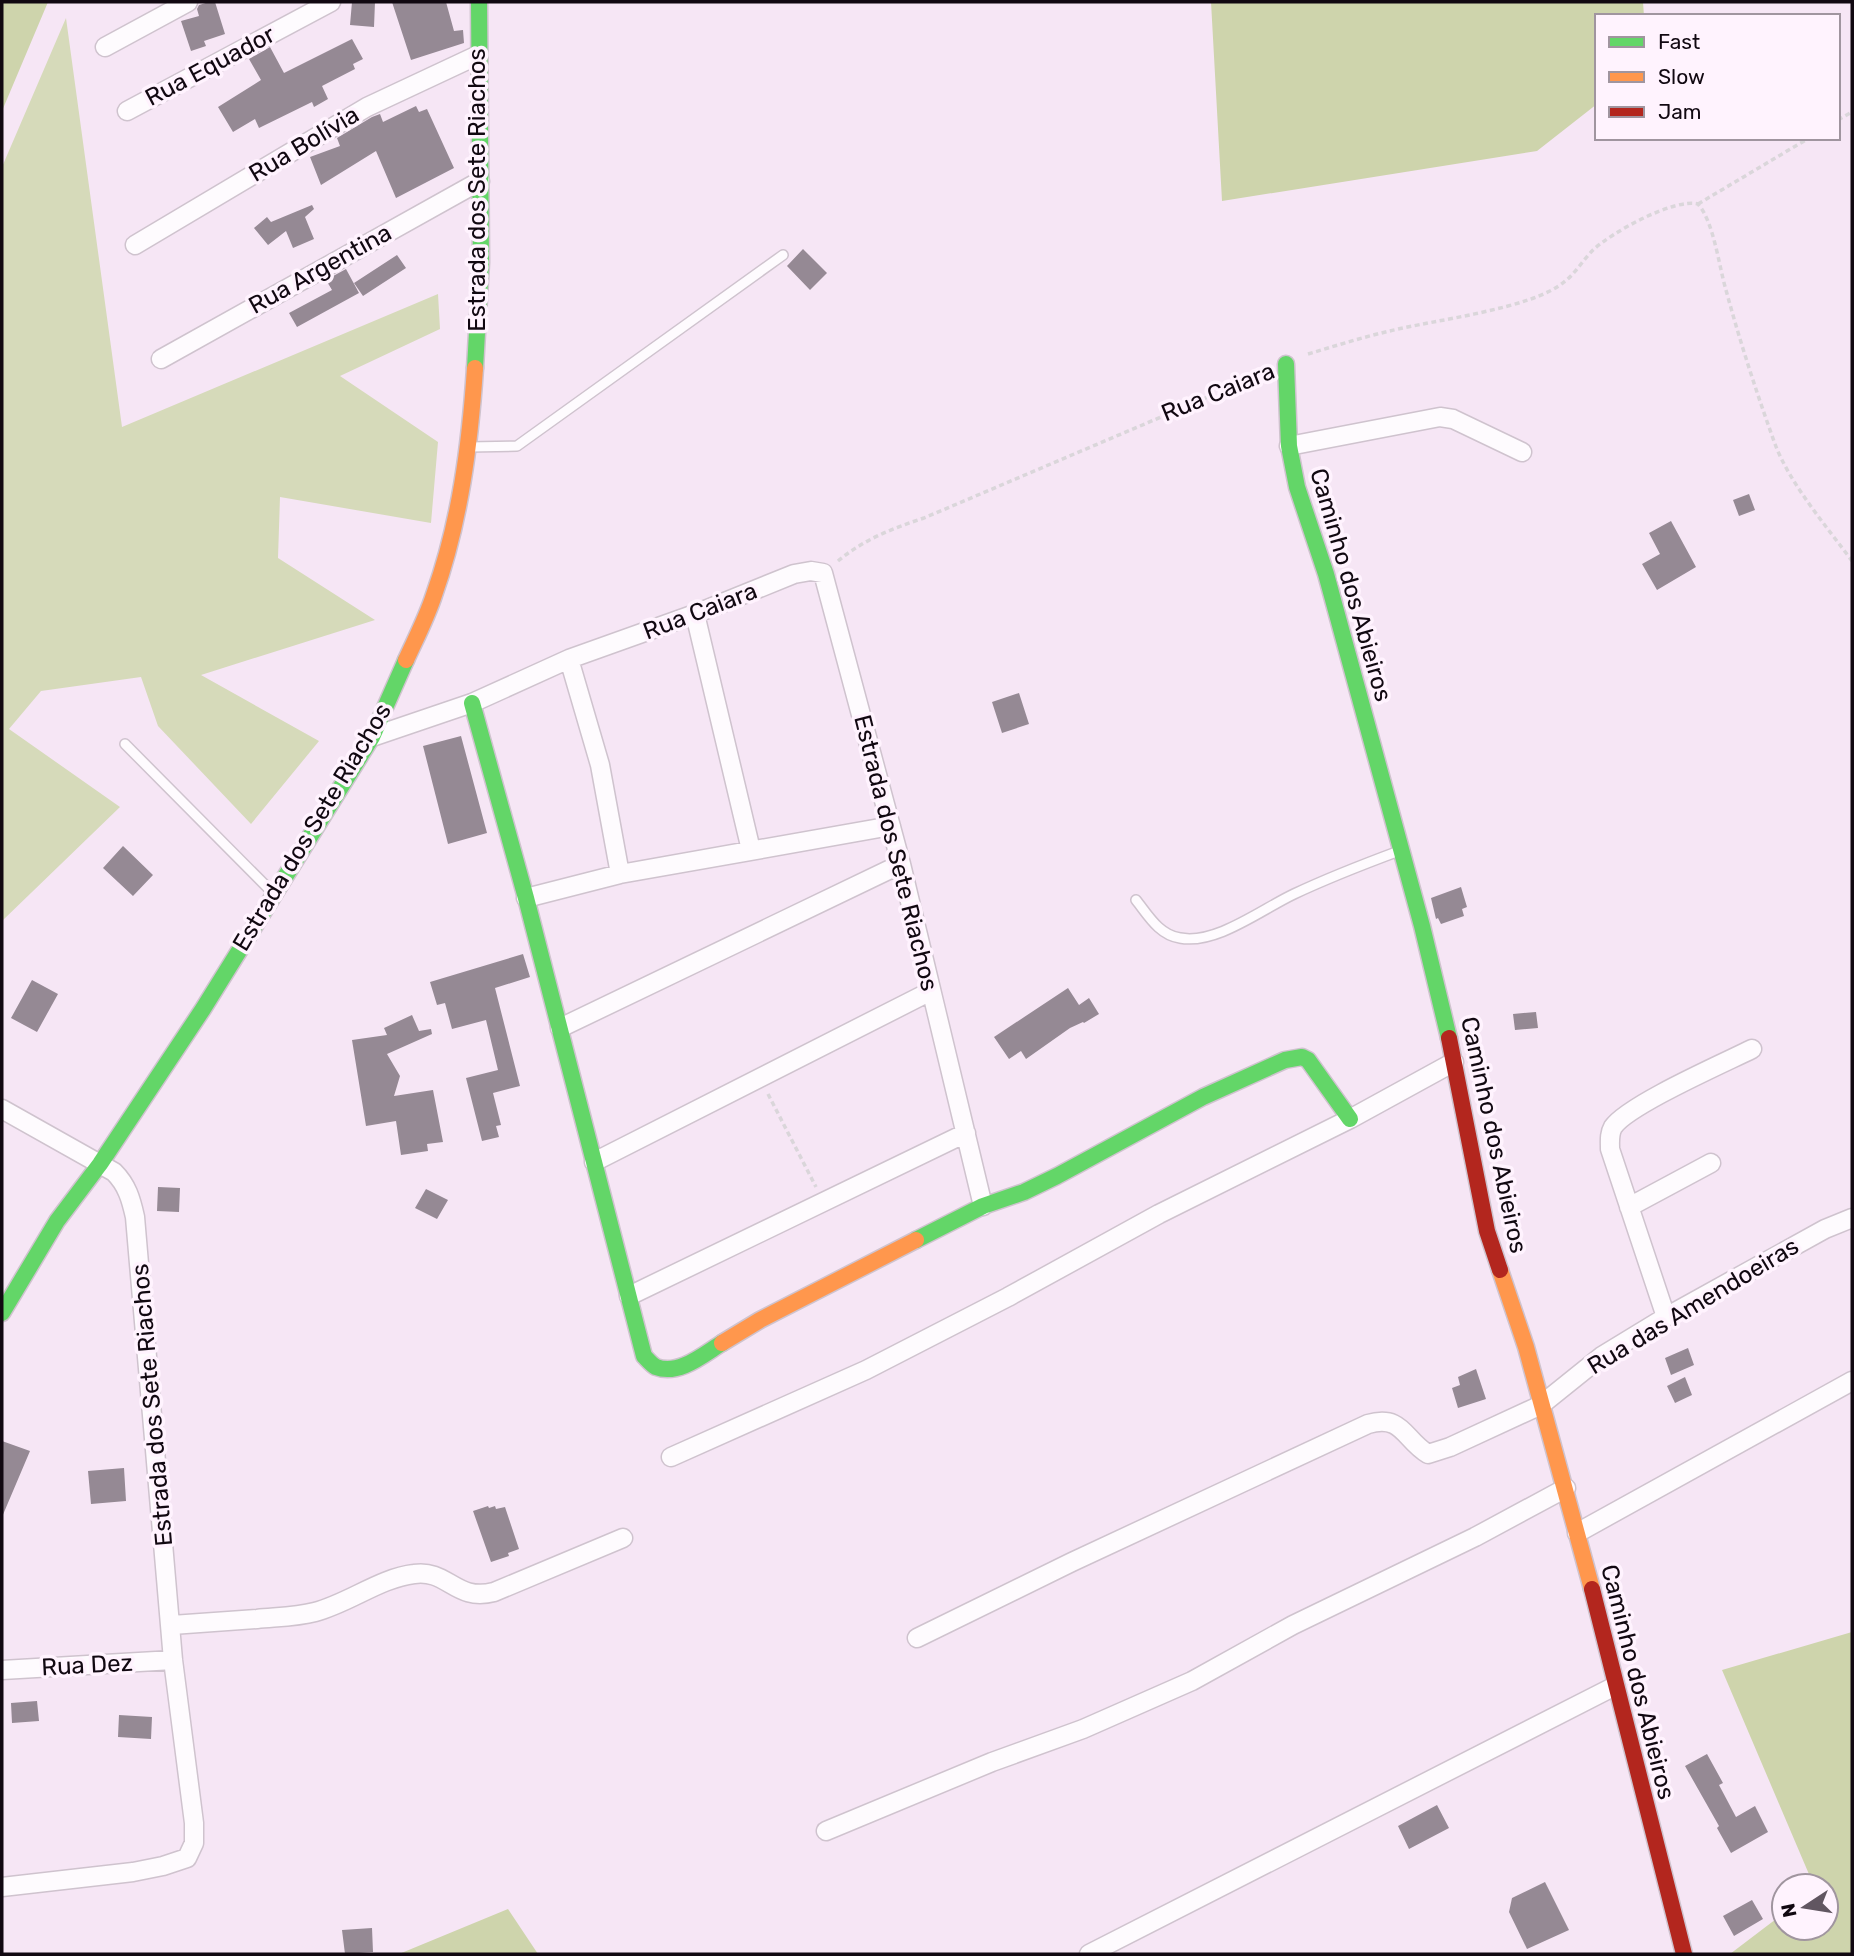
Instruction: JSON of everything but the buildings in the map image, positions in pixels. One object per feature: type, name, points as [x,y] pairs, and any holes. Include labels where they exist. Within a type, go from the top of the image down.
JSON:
[{"type":"street","points":[[105,47],[188,2]]},
{"type":"street","name":"Rua Equador","points":[[127,111],[331,2]]},
{"type":"street","name":"Estrada dos Sete Riachos","points":[[2,1313],[57,1221],[100,1164],[203,1009],[372,737],[434,597],[464,478],[481,262],[479,2]]},
{"type":"street","name":"Rua Bolívia","points":[[135,245],[367,107],[478,55]]},
{"type":"street","name":"Rua Argentina","points":[[161,359],[481,181]]},
{"type":"street","name":"Caminho dos Abieiros","points":[[1286,364],[1289,446],[1297,487],[1326,574],[1443,1007],[1485,1223],[1526,1347],[1566,1488],[1684,1954]]},
{"type":"street","points":[[1289,446],[1440,417],[1453,419],[1522,452]]},
{"type":"street","name":"Rua Caiara","points":[[372,737],[472,703],[569,659],[695,614],[794,574],[811,571],[823,573]]},
{"type":"street","name":"Estrada dos Sete Riachos","points":[[823,573],[901,864],[984,1206]]},
{"type":"street","points":[[695,614],[751,850]]},
{"type":"street","points":[[569,659],[600,765],[620,874]]},
{"type":"street","points":[[472,703],[526,898],[644,1356],[655,1367],[672,1369],[685,1365],[760,1320],[984,1206],[1035,1186],[1203,1097],[1295,1057],[1302,1057],[1312,1064],[1350,1119]]},
{"type":"street","points":[[526,898],[620,874],[891,826]]},
{"type":"street","points":[[560,1028],[901,864]]},
{"type":"street","points":[[593,1162],[931,991]]},
{"type":"street","points":[[1666,1317],[1610,1149],[1611,1132],[1614,1126],[1643,1104],[1752,1049]]},
{"type":"street","points":[[671,1457],[866,1370],[1008,1297],[1159,1214],[1350,1119],[1454,1062]]},
{"type":"street","name":"Estrada dos Sete Riachos","points":[[2,1109],[100,1164],[121,1179],[127,1189],[135,1217],[173,1660],[194,1824],[194,1843],[187,1858],[163,1866],[2,1887]]},
{"type":"street","points":[[629,1296],[966,1133]]},
{"type":"street","points":[[1629,1208],[1711,1163]]},
{"type":"street","name":"Rua das Amendoeiras","points":[[917,1638],[1072,1562],[1368,1424],[1383,1421],[1393,1424],[1406,1432],[1424,1452],[1432,1454],[1542,1405],[1602,1356],[1666,1317],[1813,1235],[1852,1218]]},
{"type":"street","points":[[1577,1533],[1852,1381]]},
{"type":"street","points":[[826,1831],[992,1762],[1083,1729],[1192,1681],[1293,1625],[1475,1537],[1566,1488]]},
{"type":"street","points":[[172,1625],[316,1612],[387,1582],[414,1574],[442,1578],[462,1591],[480,1595],[494,1592],[623,1538]]},
{"type":"street","name":"Rua Dez","points":[[2,1670],[173,1660]]},
{"type":"street","points":[[1089,1954],[1615,1686]]},
{"type":"lane","points":[[467,447],[517,446],[783,255]]},
{"type":"lane","points":[[125,744],[274,893]]},
{"type":"lane","points":[[1136,900],[1156,926],[1169,935],[1180,939],[1194,939],[1234,925],[1292,895],[1401,850]]},
{"type":"path","name":"Rua Caiara","points":[[823,573],[855,546],[1310,354],[1388,331],[1531,299],[1564,282],[1593,250],[1611,235],[1637,221],[1684,203],[1698,204],[1807,140]]},
{"type":"path","points":[[1698,204],[1712,237],[1730,303],[1777,448],[1804,496],[1852,561]]},
{"type":"path","points":[[760,1077],[823,1202]]},
{"type":"green space","points":[[2,2],[48,2],[2,111]]},
{"type":"green space","points":[[1211,2],[1643,2],[1644,14],[1595,14],[1595,106],[1537,151],[1222,201]]},
{"type":"green space","points":[[66,18],[122,427],[438,294],[440,329],[340,376],[438,442],[431,523],[280,497],[278,558],[375,620],[201,675],[319,741],[251,824],[158,726],[141,677],[41,691],[9,729],[120,807],[2,921],[2,167]]},
{"type":"green space","points":[[1852,1632],[1852,1954],[1730,1954],[1770,1924],[1770,1942],[1840,1942],[1840,1872],[1808,1872],[1722,1670]]},
{"type":"green space","points":[[508,1909],[538,1954],[399,1954]]},
{"type":"traffic: fast","points":[[475,368],[481,262],[479,2]]},
{"type":"traffic: fast","points":[[1286,364],[1289,446],[1297,487],[1326,574],[1422,926],[1449,1038]]},
{"type":"traffic: fast","points":[[2,1313],[57,1221],[100,1164],[203,1009],[372,737],[406,660]]},
{"type":"traffic: fast","points":[[472,703],[526,898],[644,1356],[656,1367],[673,1369],[691,1362],[722,1343]]},
{"type":"traffic: fast","points":[[916,1240],[983,1206],[1024,1192],[1057,1176],[1203,1097],[1285,1060],[1302,1057],[1308,1060],[1350,1119]]},
{"type":"traffic: slow","points":[[406,660],[431,603],[451,540],[467,454],[475,368]]},
{"type":"traffic: slow","points":[[722,1343],[760,1320],[916,1240]]},
{"type":"traffic: slow","points":[[1500,1270],[1526,1347],[1592,1589]]},
{"type":"traffic: jam","points":[[1449,1038],[1487,1231],[1500,1270]]},
{"type":"traffic: jam","points":[[1592,1589],[1684,1954]]}]
